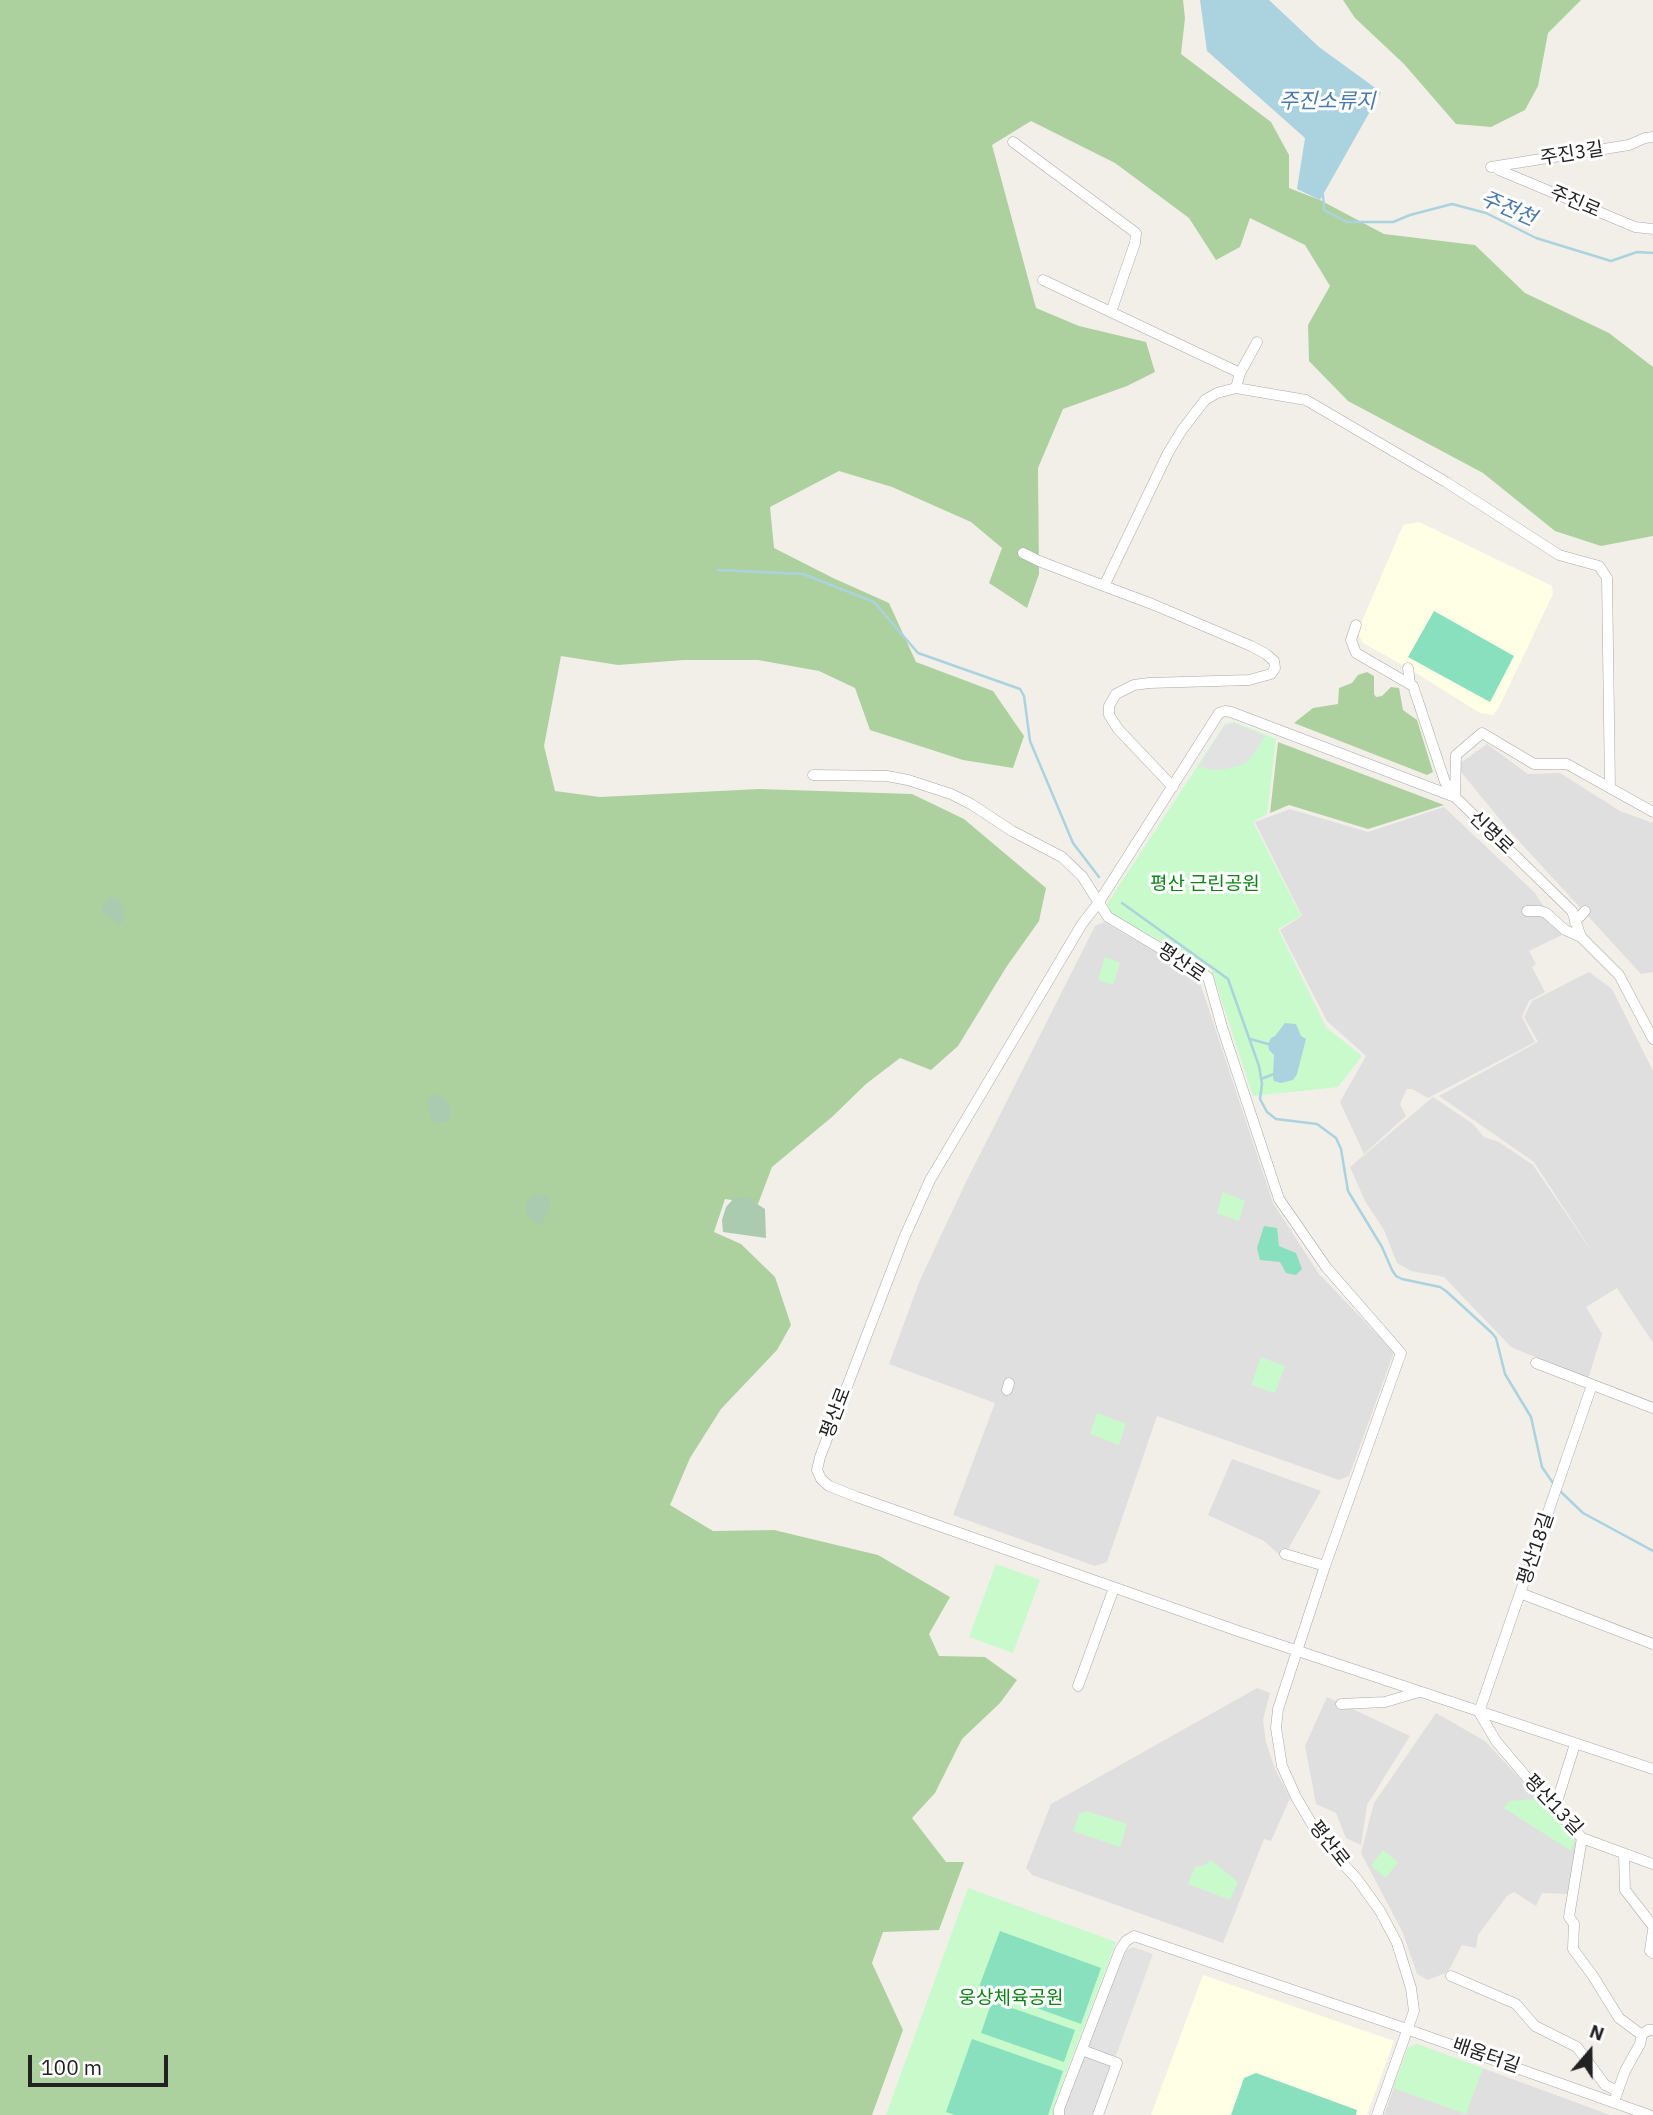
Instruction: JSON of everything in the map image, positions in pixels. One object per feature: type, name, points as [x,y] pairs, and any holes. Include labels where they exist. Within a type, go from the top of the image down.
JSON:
[{"type":"street","name":"주진3길","points":[[1495,168],[1629,145],[1653,137]]},
{"type":"street","points":[[1013,142],[1136,233],[1111,312]]},
{"type":"street","name":"주진로","points":[[1495,168],[1635,227],[1653,229]]},
{"type":"street","points":[[1043,279],[1240,373]]},
{"type":"street","points":[[1236,388],[1240,373],[1257,342]]},
{"type":"street","points":[[1104,586],[1168,453],[1205,400],[1217,393],[1236,388],[1306,400],[1446,482],[1559,555],[1599,566],[1607,578],[1610,788]]},
{"type":"street","points":[[1023,553],[1251,646],[1274,661],[1275,668],[1271,674],[1249,680],[1149,683],[1134,685],[1116,694],[1109,715],[1118,729],[1173,787]]},
{"type":"street","points":[[1356,625],[1351,640],[1356,653],[1410,684]]},
{"type":"street","name":"신명로","points":[[1408,668],[1410,684],[1413,686],[1445,782],[1455,797],[1572,911],[1581,937],[1619,975],[1653,1039]]},
{"type":"street","points":[[1099,902],[1219,713],[1225,711],[1455,797],[1456,755],[1482,733],[1534,764],[1567,764],[1653,812]]},
{"type":"street","name":"평산로","points":[[813,775],[887,776],[951,794],[971,804],[1012,831],[1062,857],[1082,876],[1108,917],[1208,977],[1279,1199],[1326,1267],[1401,1353],[1325,1566],[1278,1709],[1277,1742],[1282,1766],[1313,1826],[1364,1887],[1389,1927],[1411,1988],[1415,2011],[1408,2029]]},
{"type":"street","name":"평산로","points":[[1099,902],[1082,924],[930,1180],[899,1251],[820,1457],[817,1470],[821,1479],[829,1486],[1114,1588],[1653,1769]]},
{"type":"street","points":[[1527,911],[1546,913],[1565,930],[1581,937]]},
{"type":"street","points":[[1575,922],[1585,911]]},
{"type":"street","points":[[1536,1363],[1653,1408]]},
{"type":"street","name":"평산18길","points":[[1479,1712],[1592,1385]]},
{"type":"street","points":[[1285,1554],[1325,1566]]},
{"type":"street","points":[[1078,1686],[1114,1588]]},
{"type":"street","points":[[1520,1593],[1653,1644]]},
{"type":"street","points":[[1341,1703],[1385,1702],[1420,1692]]},
{"type":"street","name":"평산13길","points":[[1479,1712],[1496,1741],[1582,1838],[1653,1864]]},
{"type":"street","points":[[1555,1808],[1575,1744]]},
{"type":"street","points":[[1582,1838],[1569,1917],[1574,1924],[1573,1950],[1619,2018],[1642,2035]]},
{"type":"street","points":[[1624,1854],[1625,1890],[1653,1928],[1650,1951],[1653,1953]]},
{"type":"street","name":"배움터길","points":[[1082,2050],[1120,1950],[1126,1941],[1134,1936],[1408,2029],[1649,2115]]},
{"type":"street","points":[[1451,1976],[1516,2004],[1535,2026],[1577,2047],[1605,2085],[1618,2091]]},
{"type":"street","points":[[1377,2115],[1408,2029]]},
{"type":"street","points":[[1614,2102],[1642,2035],[1648,2029],[1653,2030]]},
{"type":"street","points":[[1059,2115],[1082,2050],[1117,2063],[1098,2115]]},
{"type":"shaded area","points":[[1419,522],[1552,586],[1553,594],[1493,715],[1480,713],[1363,643],[1357,633],[1403,525]]},
{"type":"shaded area","points":[[1234,723],[1265,736],[1251,758],[1242,765],[1226,769],[1213,770],[1199,766],[1225,725]]},
{"type":"shaded area","points":[[1487,744],[1528,774],[1560,773],[1620,811],[1653,823],[1653,972],[1641,974],[1507,828],[1456,766]]},
{"type":"shaded area","points":[[1444,807],[1535,893],[1562,935],[1529,951],[1536,964],[1532,967],[1545,992],[1529,1001],[1522,1017],[1535,1042],[1428,1098],[1407,1089],[1400,1104],[1406,1116],[1364,1154],[1340,1102],[1366,1056],[1327,1021],[1280,930],[1302,916],[1255,822],[1290,809],[1368,832]]},
{"type":"shaded area","points":[[111,896],[120,900],[124,910],[123,921],[119,925],[100,910]]},
{"type":"shaded area","points":[[1104,922],[1198,977],[1273,1203],[1319,1274],[1394,1352],[1349,1476],[1339,1480],[1157,1416],[1107,1562],[1095,1566],[953,1515],[995,1403],[889,1364],[920,1280],[965,1184],[1095,926]]},
{"type":"shaded area","points":[[1589,972],[1612,989],[1653,1071],[1653,1343],[1617,1288],[1586,1307],[1602,1334],[1588,1379],[1511,1347],[1444,1277],[1411,1271],[1397,1263],[1384,1230],[1365,1201],[1350,1167],[1433,1097],[1473,1124],[1484,1137],[1499,1142],[1533,1165],[1597,1259],[1534,1162],[1439,1096],[1538,1042],[1524,1017],[1532,1001]]},
{"type":"shaded area","points":[[432,1095],[444,1098],[451,1110],[448,1120],[434,1123],[428,1112],[427,1101]]},
{"type":"shaded area","points":[[534,1194],[549,1196],[549,1209],[541,1226],[527,1215],[525,1205]]},
{"type":"shaded area","points":[[735,1197],[748,1198],[765,1209],[766,1238],[723,1232],[722,1220],[726,1207]]},
{"type":"shaded area","points":[[1232,1459],[1321,1491],[1283,1558],[1264,1541],[1208,1515]]},
{"type":"shaded area","points":[[1257,1688],[1270,1693],[1263,1720],[1266,1742],[1275,1769],[1290,1798],[1271,1841],[1264,1839],[1223,1943],[1032,1875],[1026,1868],[1051,1804]]},
{"type":"shaded area","points":[[1327,1697],[1410,1736],[1367,1805],[1361,1845],[1346,1838],[1336,1813],[1316,1804],[1305,1746]]},
{"type":"shaded area","points":[[1436,1713],[1485,1741],[1576,1839],[1568,1894],[1542,1893],[1536,1906],[1514,1892],[1507,1896],[1478,1935],[1476,1948],[1462,1945],[1448,1972],[1428,1980],[1417,1974],[1403,1933],[1361,1853],[1374,1803]]},
{"type":"shaded area","points":[[1133,1947],[1153,1954],[1115,2058],[1091,2049],[1087,2043],[1126,1951]]},
{"type":"shaded area","points":[[1203,1975],[1394,2041],[1367,2115],[1151,2115]]},
{"type":"shaded area","points":[[1417,2044],[1610,2115],[1384,2115],[1408,2048]]},
{"type":"shaded area","points":[[1087,2055],[1110,2063],[1111,2069],[1094,2115],[1063,2115],[1082,2058]]},
{"type":"green space","points":[[0,0],[1183,0],[1185,18],[1181,54],[1271,122],[1289,155],[1289,188],[1320,200],[1384,234],[1475,245],[1525,293],[1609,333],[1653,367],[1653,536],[1601,546],[1555,531],[1483,473],[1348,401],[1309,361],[1308,325],[1330,286],[1305,245],[1250,218],[1240,247],[1216,260],[1189,218],[1115,163],[1031,121],[992,145],[1036,308],[1079,326],[1146,342],[1155,372],[1127,386],[1063,409],[1038,468],[1039,574],[1027,608],[989,583],[1002,548],[971,522],[892,487],[839,471],[770,507],[774,548],[889,603],[916,662],[993,691],[1024,736],[1013,768],[963,760],[870,730],[855,688],[819,671],[758,660],[684,660],[618,665],[561,656],[544,746],[555,791],[600,797],[759,789],[912,794],[964,819],[1046,888],[1039,921],[1007,966],[958,1046],[931,1070],[900,1058],[866,1084],[832,1117],[772,1167],[758,1204],[725,1199],[714,1232],[741,1244],[775,1277],[791,1325],[777,1350],[721,1409],[690,1458],[670,1505],[713,1531],[774,1530],[878,1555],[950,1597],[929,1634],[939,1656],[985,1657],[1017,1680],[1000,1703],[962,1739],[935,1793],[912,1818],[946,1862],[964,1862],[939,1930],[883,1932],[872,1963],[903,2030],[872,2115],[0,2115]]},
{"type":"green space","points":[[1343,0],[1581,0],[1548,33],[1538,86],[1525,110],[1491,127],[1456,124],[1404,64],[1355,18]]},
{"type":"green space","points":[[1434,611],[1514,656],[1490,702],[1408,657]]},
{"type":"green space","points":[[1367,672],[1374,676],[1376,697],[1382,696],[1391,687],[1399,688],[1403,710],[1417,720],[1433,772],[1427,775],[1294,723],[1313,708],[1338,704],[1339,688],[1352,683],[1358,675]]},
{"type":"green space","name":"평산 근린공원","points":[[1234,722],[1276,739],[1267,814],[1253,822],[1301,916],[1278,929],[1326,1027],[1362,1056],[1338,1087],[1253,1096],[1211,968],[1111,914],[1107,904],[1225,724]]},
{"type":"green space","points":[[1278,742],[1444,805],[1368,829],[1289,805],[1270,813]]},
{"type":"green space","points":[[1105,957],[1120,963],[1113,985],[1098,980]]},
{"type":"green space","points":[[1223,1192],[1245,1201],[1239,1221],[1217,1213]]},
{"type":"green space","points":[[1264,1226],[1277,1228],[1279,1246],[1296,1253],[1302,1269],[1296,1275],[1286,1273],[1280,1262],[1260,1260],[1257,1248]]},
{"type":"green space","points":[[1261,1357],[1285,1366],[1275,1393],[1251,1385]]},
{"type":"green space","points":[[1097,1413],[1126,1424],[1119,1445],[1090,1434]]},
{"type":"green space","points":[[996,1564],[1040,1580],[1013,1653],[969,1637]]},
{"type":"green space","points":[[1537,1799],[1575,1839],[1571,1851],[1504,1808],[1509,1801]]},
{"type":"green space","points":[[1086,1811],[1127,1824],[1120,1847],[1073,1831],[1079,1814]]},
{"type":"green space","points":[[1383,1850],[1398,1862],[1386,1878],[1371,1866]]},
{"type":"green space","points":[[1211,1860],[1238,1882],[1230,1900],[1188,1884],[1195,1867],[1205,1865]]},
{"type":"green space","name":"웅상체육공원","points":[[968,1888],[1116,1942],[1053,2107],[1053,2115],[886,2115]]},
{"type":"green space","points":[[1000,1931],[1101,1968],[1081,2024],[979,1987]]},
{"type":"green space","points":[[992,2001],[1075,2030],[1064,2062],[981,2033]]},
{"type":"green space","points":[[972,2039],[1063,2071],[1048,2115],[955,2115],[946,2112]]},
{"type":"green space","points":[[1417,2044],[1483,2068],[1466,2114],[1393,2088],[1408,2048]]},
{"type":"green space","points":[[1256,2073],[1357,2110],[1356,2115],[1231,2115],[1244,2078]]},
{"type":"water","name":"주진소류지","points":[[1200,0],[1269,0],[1319,47],[1381,92],[1320,200],[1297,189],[1305,138],[1207,51]]},
{"type":"water","points":[[1285,1023],[1296,1024],[1301,1036],[1306,1039],[1297,1074],[1293,1080],[1281,1083],[1273,1078],[1274,1055],[1268,1044]]},
{"type":"waterway","name":"주전천","points":[[1323,195],[1324,210],[1347,222],[1393,222],[1452,204],[1486,213],[1536,238],[1611,261],[1637,252],[1653,253]]},
{"type":"waterway","points":[[718,570],[803,574],[874,602],[918,653],[1020,689],[1024,696],[1030,741],[1073,843],[1099,877]]},
{"type":"waterway","points":[[1122,903],[1228,979],[1259,1066],[1262,1084],[1260,1099],[1267,1112],[1276,1119],[1317,1124],[1336,1138],[1341,1149],[1348,1191],[1396,1276],[1440,1287],[1496,1338],[1505,1374],[1531,1417],[1542,1467],[1555,1486]]},
{"type":"waterway","points":[[1250,1039],[1268,1044]]},
{"type":"waterway","points":[[1261,1079],[1274,1074]]},
{"type":"waterway","points":[[1560,1491],[1583,1513],[1653,1551]]}]
